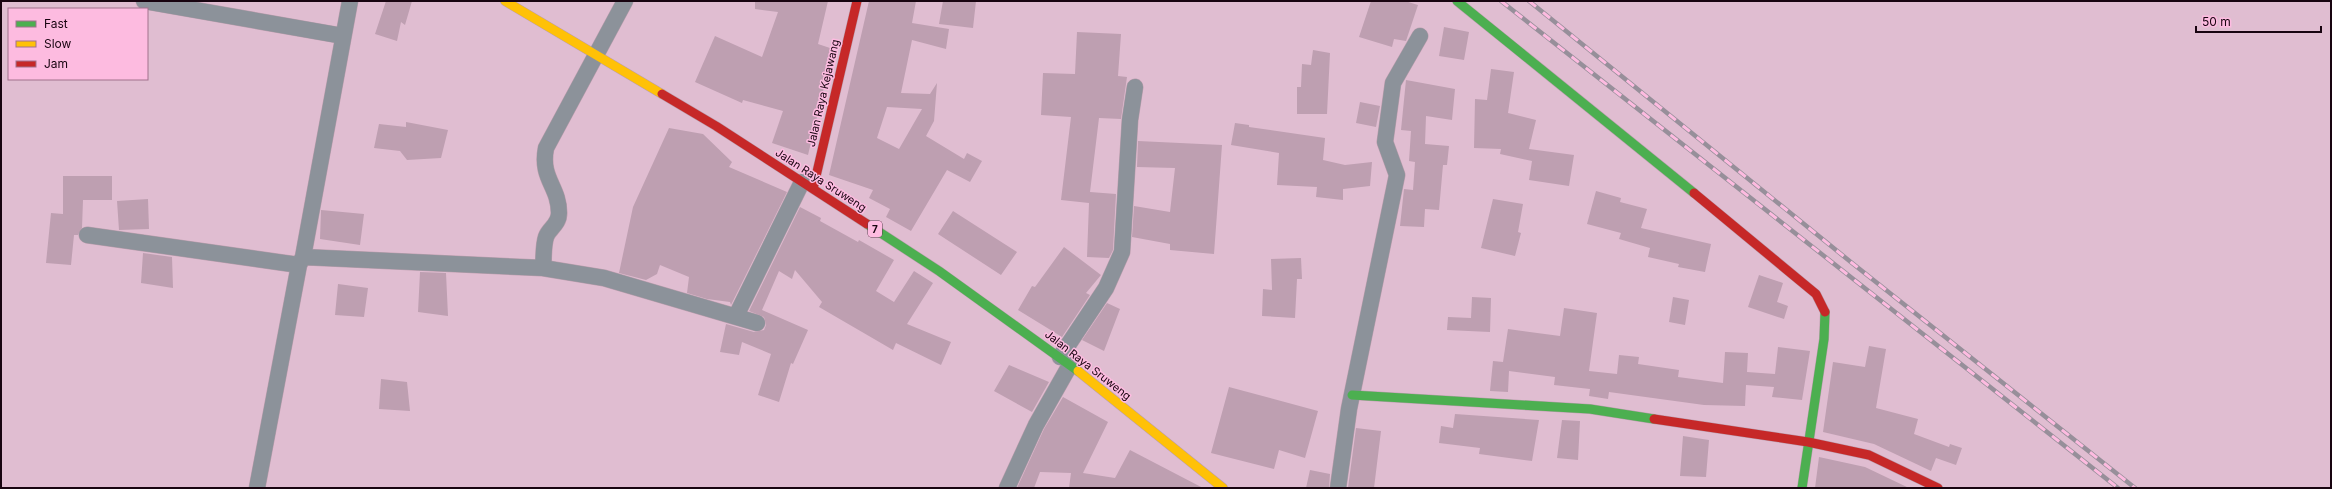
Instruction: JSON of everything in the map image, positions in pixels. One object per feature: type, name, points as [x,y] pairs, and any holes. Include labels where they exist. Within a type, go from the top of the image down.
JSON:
[{"type":"main road","name":"Jalan Raya Sruweng","points":[[505,1],[716,126],[940,271],[1065,360],[1223,488]]},
{"type":"main road","name":"Jalan Raya Kejawang","points":[[808,186],[857,1]]},
{"type":"main road","points":[[1457,1],[1619,131],[1816,294],[1825,309],[1824,339],[1802,488]]},
{"type":"main road","points":[[1352,395],[1590,409],[1808,442],[1868,455],[1938,488]]},
{"type":"street","points":[[144,1],[343,36]]},
{"type":"street","points":[[257,488],[350,1]]},
{"type":"street","points":[[543,268],[545,238],[556,225],[559,213],[555,190],[545,173],[544,160],[546,148],[625,1]]},
{"type":"street","points":[[1338,488],[1352,395],[1397,175],[1385,142],[1393,83],[1420,36]]},
{"type":"street","points":[[1007,488],[1065,360],[1106,288],[1122,252],[1130,120],[1135,87]]},
{"type":"street","points":[[736,316],[808,186]]},
{"type":"street","points":[[87,235],[301,261],[543,268],[604,278],[757,323]]},
{"type":"building","points":[[386,1],[412,1],[405,25],[401,22],[397,41],[375,34]]},
{"type":"building","points":[[755,1],[828,1],[818,44],[833,49],[808,155],[772,143],[783,111],[743,100],[742,103],[695,82],[715,36],[762,57],[778,12],[755,9]]},
{"type":"building","points":[[869,1],[916,1],[912,23],[949,29],[946,49],[912,40],[901,93],[930,94],[937,83],[934,121],[926,136],[964,159],[967,153],[982,161],[970,182],[947,170],[911,231],[886,217],[890,209],[869,198],[873,190],[829,175]],"holes":[[[887,107],[922,109],[899,149],[877,138]]]},
{"type":"building","points":[[943,1],[976,1],[973,28],[939,24]]},
{"type":"building","points":[[1371,1],[1405,1],[1418,5],[1406,41],[1394,39],[1392,47],[1359,37]]},
{"type":"building","points":[[1444,27],[1469,32],[1464,60],[1439,56]]},
{"type":"building","points":[[1077,32],[1121,34],[1118,76],[1127,77],[1121,119],[1099,118],[1090,192],[1116,194],[1113,250],[1109,258],[1087,257],[1089,203],[1061,200],[1071,117],[1041,115],[1043,73],[1075,74]]},
{"type":"building","points":[[1313,50],[1330,53],[1327,114],[1297,114],[1297,87],[1301,87],[1302,64],[1311,65]]},
{"type":"building","points":[[1491,69],[1514,72],[1508,113],[1536,120],[1529,149],[1574,155],[1569,186],[1529,180],[1532,161],[1500,154],[1501,149],[1474,148],[1475,99],[1487,100]]},
{"type":"building","points":[[1406,80],[1455,89],[1452,120],[1426,116],[1425,144],[1449,146],[1447,165],[1443,165],[1439,210],[1425,209],[1424,227],[1400,226],[1404,189],[1413,190],[1415,162],[1409,161],[1411,131],[1401,130]]},
{"type":"building","points":[[1360,102],[1380,106],[1376,127],[1356,123]]},
{"type":"building","points":[[406,122],[448,130],[441,158],[407,160],[400,151],[374,148],[379,124],[406,127]]},
{"type":"building","points":[[1235,123],[1249,125],[1249,127],[1325,138],[1323,160],[1345,165],[1372,162],[1370,186],[1343,189],[1343,200],[1316,197],[1317,187],[1277,185],[1279,153],[1231,145]]},
{"type":"building","points":[[669,128],[703,134],[732,162],[729,167],[787,192],[731,305],[730,302],[707,299],[687,293],[689,277],[660,265],[657,274],[646,280],[619,273],[633,207]]},
{"type":"building","points":[[1138,141],[1222,145],[1214,254],[1170,250],[1170,244],[1132,237],[1134,206],[1170,212],[1175,168],[1137,167]]},
{"type":"building","points":[[63,176],[112,176],[112,200],[83,200],[82,228],[78,235],[74,235],[71,265],[46,263],[51,213],[63,214]]},
{"type":"building","points":[[1596,191],[1621,198],[1620,202],[1647,209],[1641,228],[1711,244],[1705,272],[1678,267],[1679,264],[1648,257],[1650,248],[1619,239],[1621,233],[1587,224]]},
{"type":"building","points":[[148,199],[149,229],[119,230],[117,201]]},
{"type":"building","points":[[1493,199],[1523,204],[1518,232],[1521,233],[1515,256],[1481,248]]},
{"type":"building","points":[[800,207],[821,218],[820,221],[858,242],[859,240],[894,260],[876,291],[894,302],[914,271],[933,283],[907,324],[951,342],[941,365],[896,343],[893,350],[819,307],[822,302],[795,270],[792,279],[779,271],[762,310],[808,330],[793,364],[791,363],[779,402],[758,395],[771,354],[742,342],[739,355],[720,352],[726,324],[754,332],[764,330],[766,325],[764,317],[749,311]]},
{"type":"building","points":[[321,210],[364,214],[360,245],[320,239]]},
{"type":"building","points":[[953,211],[1017,252],[1001,275],[938,234]]},
{"type":"building","points":[[1064,247],[1101,275],[1086,293],[1090,295],[1062,337],[1018,310],[1032,286],[1035,287]]},
{"type":"building","points":[[143,253],[172,257],[173,288],[141,283]]},
{"type":"building","points":[[1301,258],[1302,279],[1297,279],[1295,318],[1262,316],[1263,289],[1272,290],[1271,259]]},
{"type":"building","points":[[420,272],[446,273],[448,316],[418,312]]},
{"type":"building","points":[[1759,275],[1783,283],[1777,302],[1788,306],[1784,319],[1748,307]]},
{"type":"building","points":[[338,284],[368,288],[364,317],[335,315]]},
{"type":"building","points":[[1472,297],[1491,298],[1490,332],[1447,330],[1448,317],[1471,318]]},
{"type":"building","points":[[1673,297],[1689,300],[1685,325],[1669,322]]},
{"type":"building","points":[[1107,303],[1120,309],[1104,351],[1082,340]]},
{"type":"building","points":[[1564,308],[1597,313],[1589,371],[1617,374],[1619,355],[1639,357],[1638,364],[1679,370],[1678,377],[1723,383],[1725,352],[1748,353],[1747,372],[1775,374],[1778,347],[1810,351],[1802,400],[1772,397],[1774,387],[1746,385],[1745,406],[1704,405],[1609,392],[1608,399],[1589,396],[1590,389],[1554,385],[1555,377],[1509,371],[1508,392],[1490,391],[1493,361],[1503,362],[1508,329],[1560,336]]},
{"type":"building","points":[[1869,346],[1886,349],[1876,408],[1918,419],[1914,434],[1949,447],[1950,444],[1962,448],[1956,465],[1936,458],[1931,471],[1874,444],[1823,432],[1833,362],[1865,367]]},
{"type":"building","points":[[1009,365],[1049,382],[1032,412],[994,391]]},
{"type":"building","points":[[381,379],[407,382],[410,411],[379,409]]},
{"type":"building","points":[[1229,387],[1318,411],[1305,458],[1279,450],[1274,469],[1211,453]]},
{"type":"building","points":[[1063,397],[1108,422],[1083,473],[1115,478],[1130,450],[1203,488],[1069,488],[1071,473],[1040,472],[1034,488],[1017,488],[1044,429]]},
{"type":"building","points":[[1455,414],[1539,420],[1532,461],[1479,454],[1480,448],[1439,443],[1441,426],[1453,428]]},
{"type":"building","points":[[1562,420],[1580,421],[1578,460],[1557,458]]},
{"type":"building","points":[[1356,428],[1381,431],[1374,488],[1348,488]]},
{"type":"building","points":[[1683,436],[1709,440],[1706,477],[1680,476]]},
{"type":"building","points":[[1819,457],[1865,467],[1909,488],[1815,488]]},
{"type":"building","points":[[1310,470],[1330,474],[1329,488],[1306,488]]},
{"type":"railway","points":[[1501,1],[2118,488]]},
{"type":"railway","points":[[1529,1],[1852,263],[2135,488]]},
{"type":"traffic: fast","points":[[1457,1],[1694,193]]},
{"type":"traffic: fast","points":[[867,224],[939,271],[1078,371]]},
{"type":"traffic: fast","points":[[1802,488],[1824,339],[1825,312]]},
{"type":"traffic: fast","points":[[1352,395],[1590,409],[1654,419]]},
{"type":"traffic: slow","points":[[505,1],[662,94]]},
{"type":"traffic: slow","points":[[1078,371],[1223,488]]},
{"type":"traffic: jam","points":[[813,189],[857,1]]},
{"type":"traffic: jam","points":[[662,94],[716,126],[867,224]]},
{"type":"traffic: jam","points":[[1694,193],[1816,294],[1825,312]]},
{"type":"traffic: jam","points":[[1654,419],[1808,442],[1869,455],[1938,488]]}]
